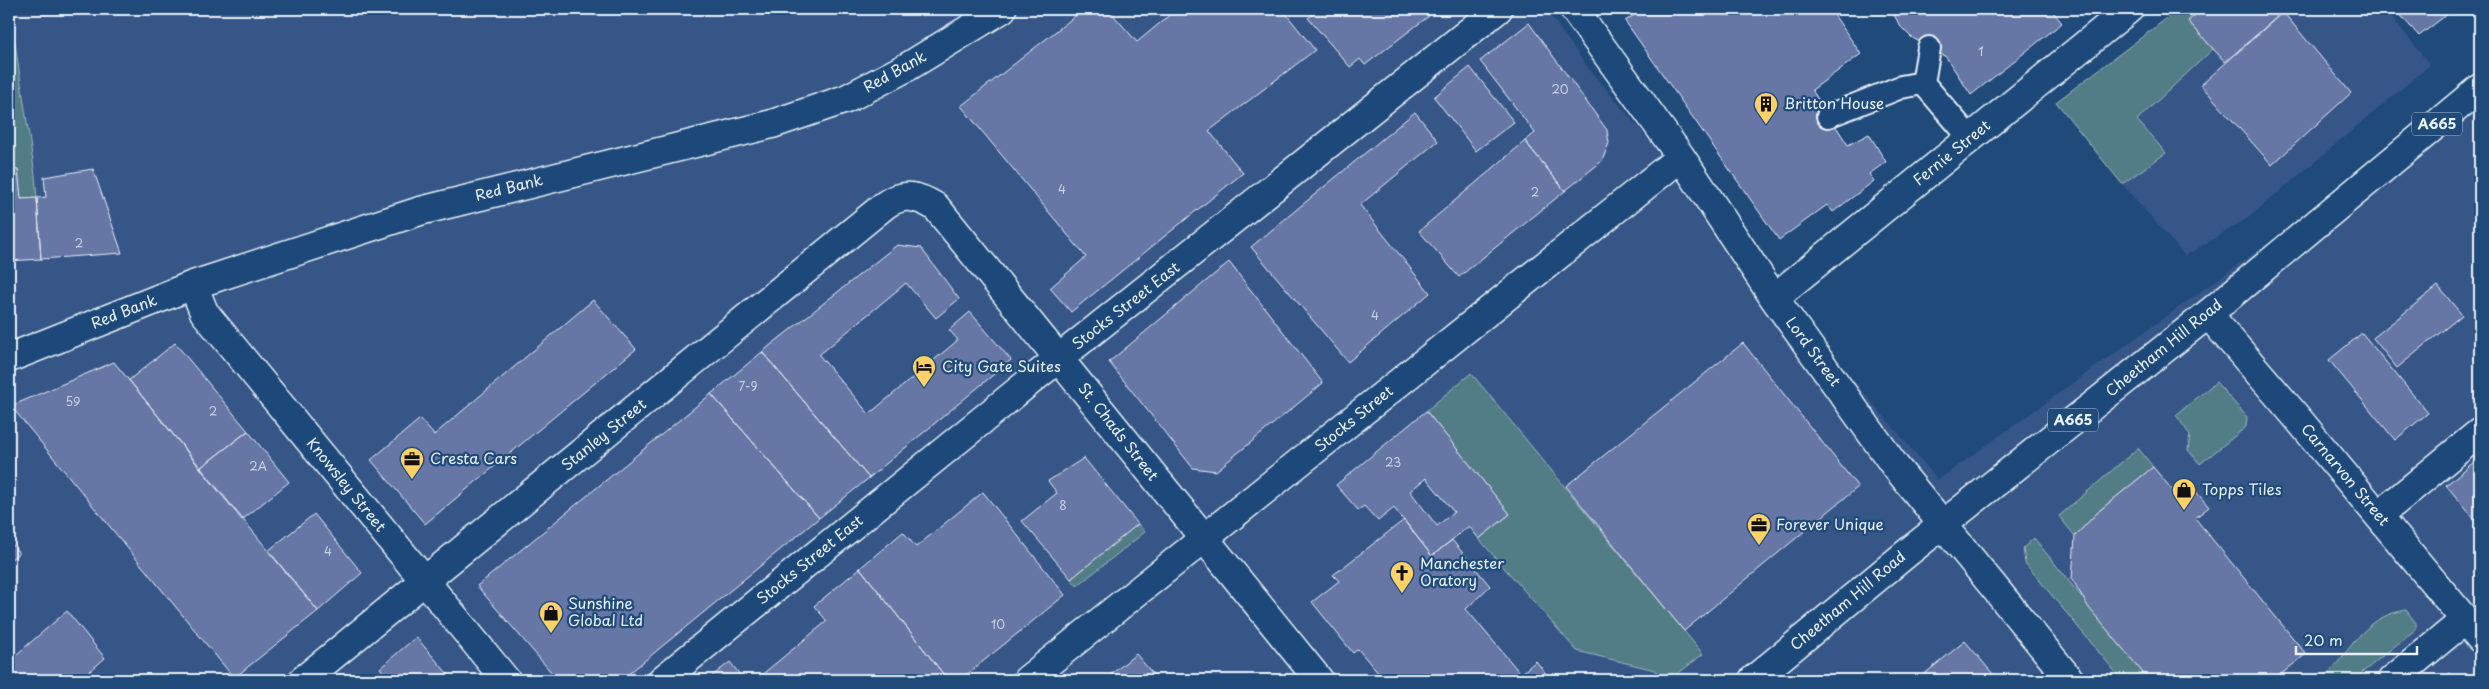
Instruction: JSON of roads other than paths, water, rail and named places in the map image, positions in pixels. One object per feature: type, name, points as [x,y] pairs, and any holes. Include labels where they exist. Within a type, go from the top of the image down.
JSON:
[{"type":"main road","name":"Red Bank","points":[[12,348],[193,285],[420,211],[781,121],[846,99],[909,66],[1002,9]]},
{"type":"main road","name":"Stocks Street East","points":[[662,680],[1060,358],[1498,9]]},
{"type":"main road","name":"Fernie Street","points":[[1774,298],[2129,9]]},
{"type":"main road","name":"Lord Street","points":[[1585,13],[1774,298],[1895,466],[2070,680]]},
{"type":"main road","name":"Cheetham Hill Road","points":[[1752,680],[2208,314],[2480,88]]},
{"type":"main road","name":"Stocks Street","points":[[1027,680],[1681,157]]},
{"type":"main road","name":"St. Chads Street","points":[[909,196],[923,199],[936,207],[1060,358],[1203,539],[1318,680]]},
{"type":"main road","name":"Stanley Street","points":[[303,680],[895,198],[909,196]]},
{"type":"main road","name":"Knowsley Street","points":[[193,285],[204,312],[506,680]]},
{"type":"main road","name":"Carnarvon Street","points":[[2208,314],[2473,629]]},
{"type":"main road","points":[[2379,515],[2480,432]]},
{"type":"main road","points":[[2392,680],[2473,629]]},
{"type":"lane","points":[[1923,83],[1929,48]]},
{"type":"lane","points":[[1923,83],[1970,138]]},
{"type":"lane","points":[[1828,116],[1901,87],[1923,83]]},
{"type":"place","name":"Britton House","points":[[1766,125]]},
{"type":"place","name":"City Gate Suites","points":[[924,388]]},
{"type":"place","name":"Cresta Cars","points":[[412,480]]},
{"type":"place","name":"Topps Tiles","points":[[2184,511]]},
{"type":"place","name":"Forever Unique","points":[[1759,546]]},
{"type":"place","name":"Manchester Oratory","points":[[1402,594]]},
{"type":"place","name":"Sunshine Global Ltd","points":[[551,634]]}]
